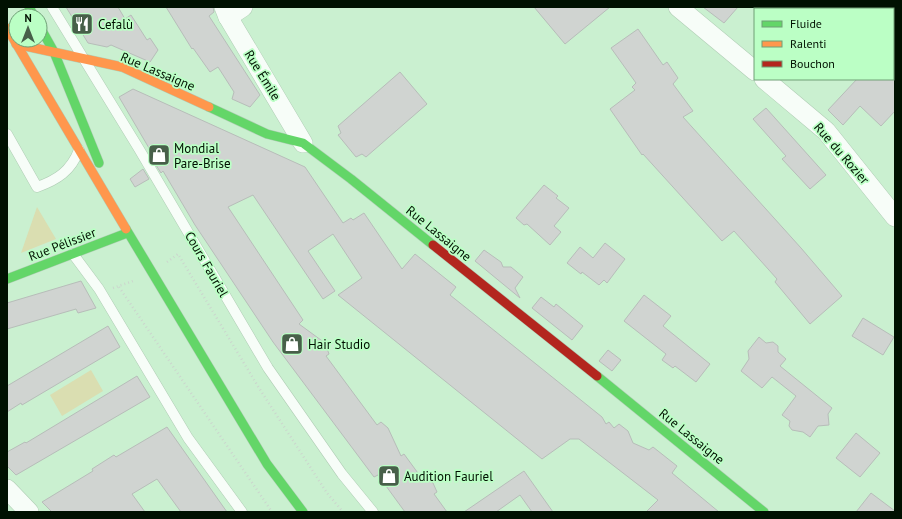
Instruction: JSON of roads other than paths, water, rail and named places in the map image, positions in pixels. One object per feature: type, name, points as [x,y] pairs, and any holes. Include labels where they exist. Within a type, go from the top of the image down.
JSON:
[{"type":"main road","points":[[48,41],[54,52],[127,233]]},
{"type":"main road","points":[[15,48],[79,150],[127,233],[267,464],[303,512]]},
{"type":"main road","points":[[33,48],[54,52]]},
{"type":"main road","name":"Rue Lassaigne","points":[[54,52],[122,67],[267,134],[303,143],[351,179],[498,298],[618,392],[764,512]]},
{"type":"main road","name":"Rue Pélissier","points":[[7,279],[127,233]]},
{"type":"street","points":[[678,7],[754,70]]},
{"type":"street","name":"Rue Émile","points":[[232,10],[303,143]]},
{"type":"street","name":"Rue du Rozier","points":[[765,80],[826,131],[895,217]]},
{"type":"street","points":[[7,489],[29,512]]},
{"type":"lane","name":"Cours Fauriel","points":[[52,7],[84,58],[268,368],[342,474],[373,512]]},
{"type":"lane","points":[[7,134],[37,187],[50,182],[70,169],[79,150]]},
{"type":"lane","points":[[73,254],[99,289],[188,438],[242,512]]},
{"type":"place","name":"Cefalù","points":[[82,24]]},
{"type":"place","name":"Mondial Pare-Brise","points":[[159,155]]},
{"type":"place","name":"Hair Studio","points":[[292,344]]},
{"type":"place","name":"Audition Fauriel","points":[[389,476]]}]
